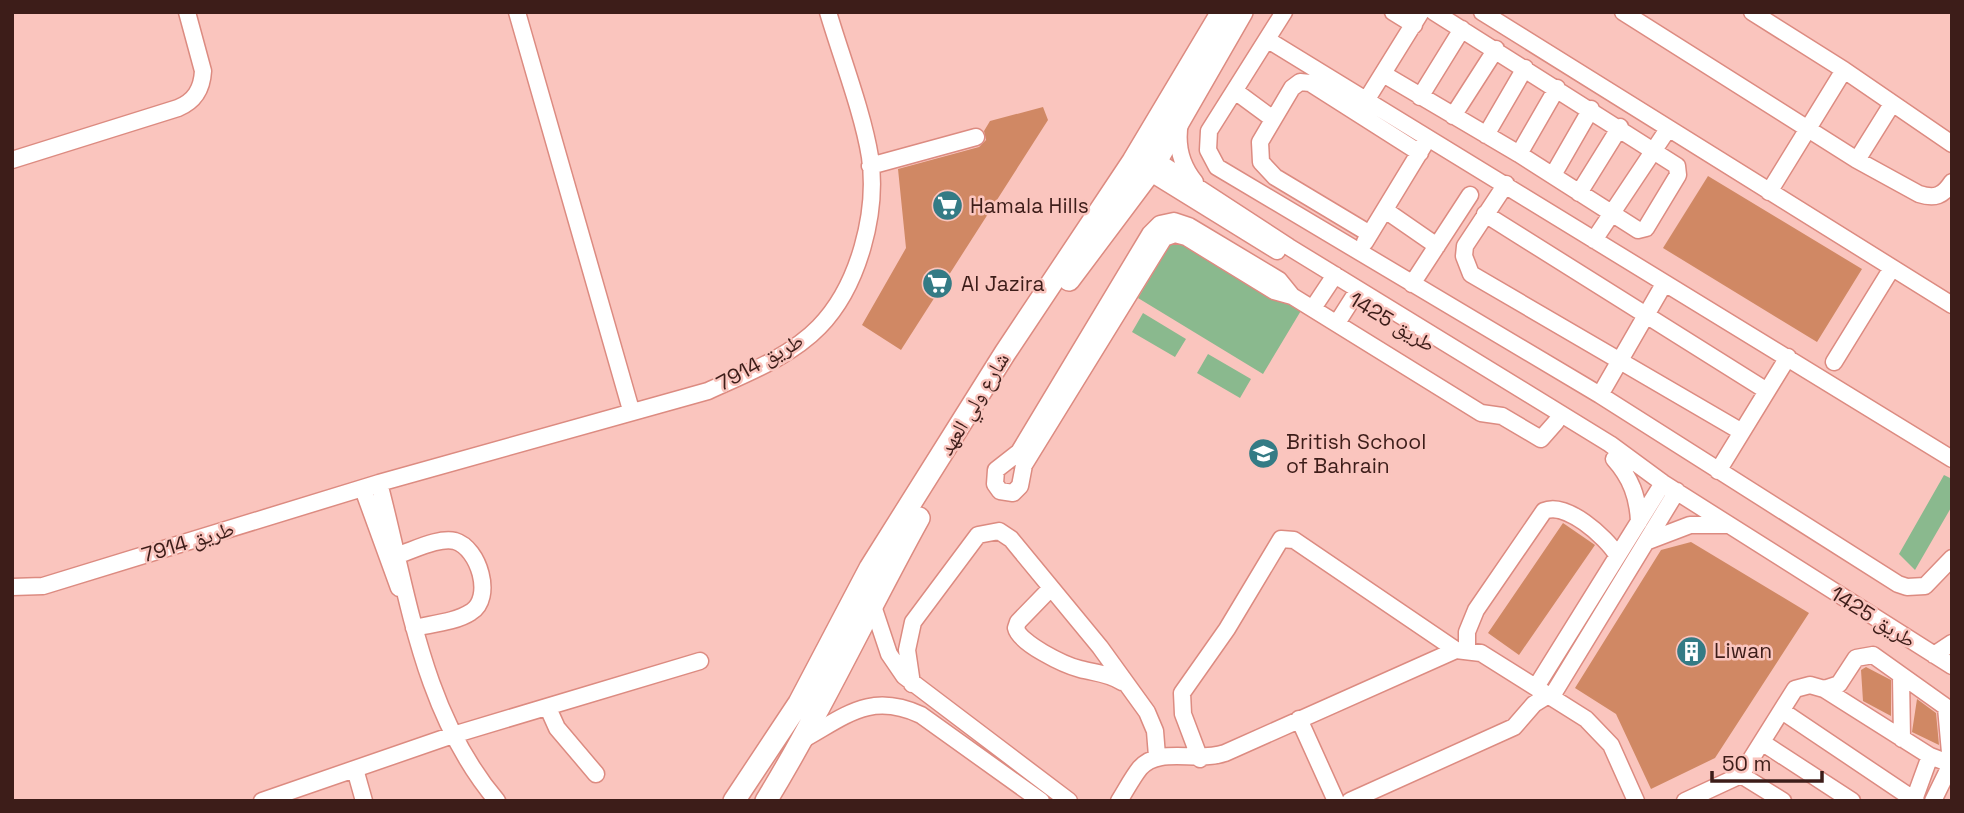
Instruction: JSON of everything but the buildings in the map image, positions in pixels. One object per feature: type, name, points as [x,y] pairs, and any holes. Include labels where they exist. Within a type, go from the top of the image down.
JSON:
[{"type":"main road","name":"شارع ولي العهد","points":[[734,801],[799,703],[870,568],[932,484],[1011,360],[1145,161],[1222,12]]},
{"type":"main road","name":"شارع ولي العهد","points":[[1145,161],[1181,119],[1242,12]]},
{"type":"main road","name":"شارع ولي العهد","points":[[766,801],[804,739],[932,484]]},
{"type":"street","points":[[12,160],[178,108],[194,98],[202,81],[203,71],[187,12]]},
{"type":"street","points":[[517,12],[631,410]]},
{"type":"street","name":"طريق 7914","points":[[12,587],[43,586],[379,483],[719,386],[750,372],[819,327],[854,270],[868,228],[870,166],[828,12]]},
{"type":"street","points":[[1284,12],[1209,131],[1207,141],[1211,159],[1217,167],[1600,395],[1907,587],[1925,586],[1933,581],[1952,558]]},
{"type":"street","points":[[1367,99],[1385,75],[1418,19],[1393,12]]},
{"type":"street","points":[[1385,75],[1519,154],[1638,230],[1646,228],[1679,172],[1675,164],[1434,12]]},
{"type":"street","points":[[1623,12],[1857,160],[1924,196],[1941,195],[1952,182]]},
{"type":"street","points":[[1752,12],[1844,70],[1952,144]]},
{"type":"street","points":[[1488,14],[1952,305]]},
{"type":"street","points":[[1420,97],[1462,29]]},
{"type":"street","points":[[1268,40],[1429,136],[1664,284],[1952,459]]},
{"type":"street","points":[[1453,116],[1496,49]]},
{"type":"street","points":[[1486,135],[1525,68]]},
{"type":"street","points":[[1769,192],[1806,127],[1844,70]]},
{"type":"street","points":[[1370,234],[1266,171],[1258,152],[1260,142],[1292,88],[1305,82],[1420,153]]},
{"type":"street","points":[[1519,154],[1557,88]]},
{"type":"street","points":[[1235,92],[1273,119]]},
{"type":"street","points":[[1857,160],[1892,104]]},
{"type":"street","points":[[1553,175],[1591,109]]},
{"type":"street","points":[[1181,119],[1179,148],[1190,176],[1199,187]]},
{"type":"street","points":[[1579,193],[1620,127]]},
{"type":"street","points":[[1594,240],[1668,129]]},
{"type":"street","points":[[1360,252],[1429,136]]},
{"type":"street","points":[[870,166],[976,137]]},
{"type":"street","name":"طريق 1425","points":[[1145,161],[1199,187],[1332,280]]},
{"type":"street","name":"طريق 1425","points":[[1145,161],[1355,294],[1610,444],[1730,526],[1952,666]]},
{"type":"street","points":[[1506,184],[1465,246],[1464,256],[1471,274],[1742,432]]},
{"type":"street","points":[[1412,284],[1471,195]]},
{"type":"street","points":[[1385,210],[1437,246]]},
{"type":"street","points":[[1485,214],[1768,391]]},
{"type":"street","points":[[1017,465],[1156,245],[1164,237],[1175,234],[1186,237],[1274,291],[1292,296],[1481,413],[1502,416],[1541,439],[1556,422]]},
{"type":"street","points":[[1834,362],[1892,268]]},
{"type":"street","points":[[1313,309],[1332,280]]},
{"type":"street","points":[[1600,395],[1664,284]]},
{"type":"street","points":[[1337,323],[1355,294]]},
{"type":"street","name":"طريق 1425","points":[[1355,294],[1614,459],[1664,483]]},
{"type":"street","points":[[1718,471],[1788,357]]},
{"type":"street","points":[[1614,459],[1631,481],[1639,522]]},
{"type":"street","points":[[379,483],[398,555],[404,596],[431,682],[453,735],[497,801]]},
{"type":"street","points":[[1543,692],[1554,654],[1664,483]]},
{"type":"street","points":[[1350,801],[1514,727],[1539,700],[1646,544],[1664,483]]},
{"type":"street","points":[[363,489],[392,574],[404,596]]},
{"type":"street","points":[[1461,650],[1476,610],[1544,511],[1554,508],[1563,510],[1598,532],[1617,555]]},
{"type":"street","points":[[1629,537],[1646,544],[1690,525],[1730,526]]},
{"type":"street","points":[[912,684],[907,650],[913,622],[978,535],[992,530],[1006,534],[1100,647],[1152,721],[1157,756]]},
{"type":"street","points":[[1200,759],[1183,714],[1182,693],[1221,639],[1280,539],[1294,540],[1461,650],[1481,653],[1600,731],[1611,745],[1636,801]]},
{"type":"street","points":[[398,555],[453,540],[466,546],[473,555],[482,586],[481,602],[472,612],[414,628]]},
{"type":"street","points":[[1050,589],[1018,622],[1017,635],[1062,662],[1109,674],[1123,683]]},
{"type":"street","points":[[872,603],[889,654],[912,684],[1069,801]]},
{"type":"street","points":[[1934,655],[1952,643]]},
{"type":"street","points":[[1085,670],[1095,660],[1100,647]]},
{"type":"street","points":[[1119,801],[1140,768],[1157,756],[1200,759],[1225,753],[1461,650]]},
{"type":"street","points":[[1519,677],[1538,668],[1554,654]]},
{"type":"street","points":[[1824,689],[1839,684],[1851,662],[1862,655],[1878,656],[1946,707],[1951,764],[1933,801]]},
{"type":"street","points":[[262,801],[285,797],[453,735],[700,661]]},
{"type":"street","points":[[1902,731],[1908,713],[1907,680]]},
{"type":"street","points":[[1685,801],[1741,775],[1800,687],[1810,685],[1824,689],[1902,731],[1930,756],[1951,764]]},
{"type":"street","points":[[921,715],[932,699]]},
{"type":"street","points":[[804,739],[857,708],[878,704],[901,706],[921,715],[1041,801]]},
{"type":"street","points":[[548,708],[554,724],[596,775]]},
{"type":"street","points":[[1782,711],[1915,800],[1930,756]]},
{"type":"street","points":[[1299,719],[1336,801]]},
{"type":"street","points":[[1763,743],[1852,801]]},
{"type":"street","points":[[355,769],[364,801]]},
{"type":"street","points":[[1741,775],[1783,801]]},
{"type":"green space","points":[[1177,233],[1302,309],[1263,374],[1138,298]]},
{"type":"green space","points":[[1143,313],[1186,339],[1175,357],[1132,332]]},
{"type":"green space","points":[[1208,354],[1251,379],[1240,398],[1197,373]]},
{"type":"green space","points":[[1944,475],[1952,479],[1952,506],[1915,570],[1899,554]]},
{"type":"place","name":"Hamala Hills","points":[[947,206]]},
{"type":"place","name":"Al Jazira","points":[[938,284]]},
{"type":"place","name":"British School of Bahrain","points":[[1263,454]]},
{"type":"place","name":"Liwan","points":[[1691,651]]}]
